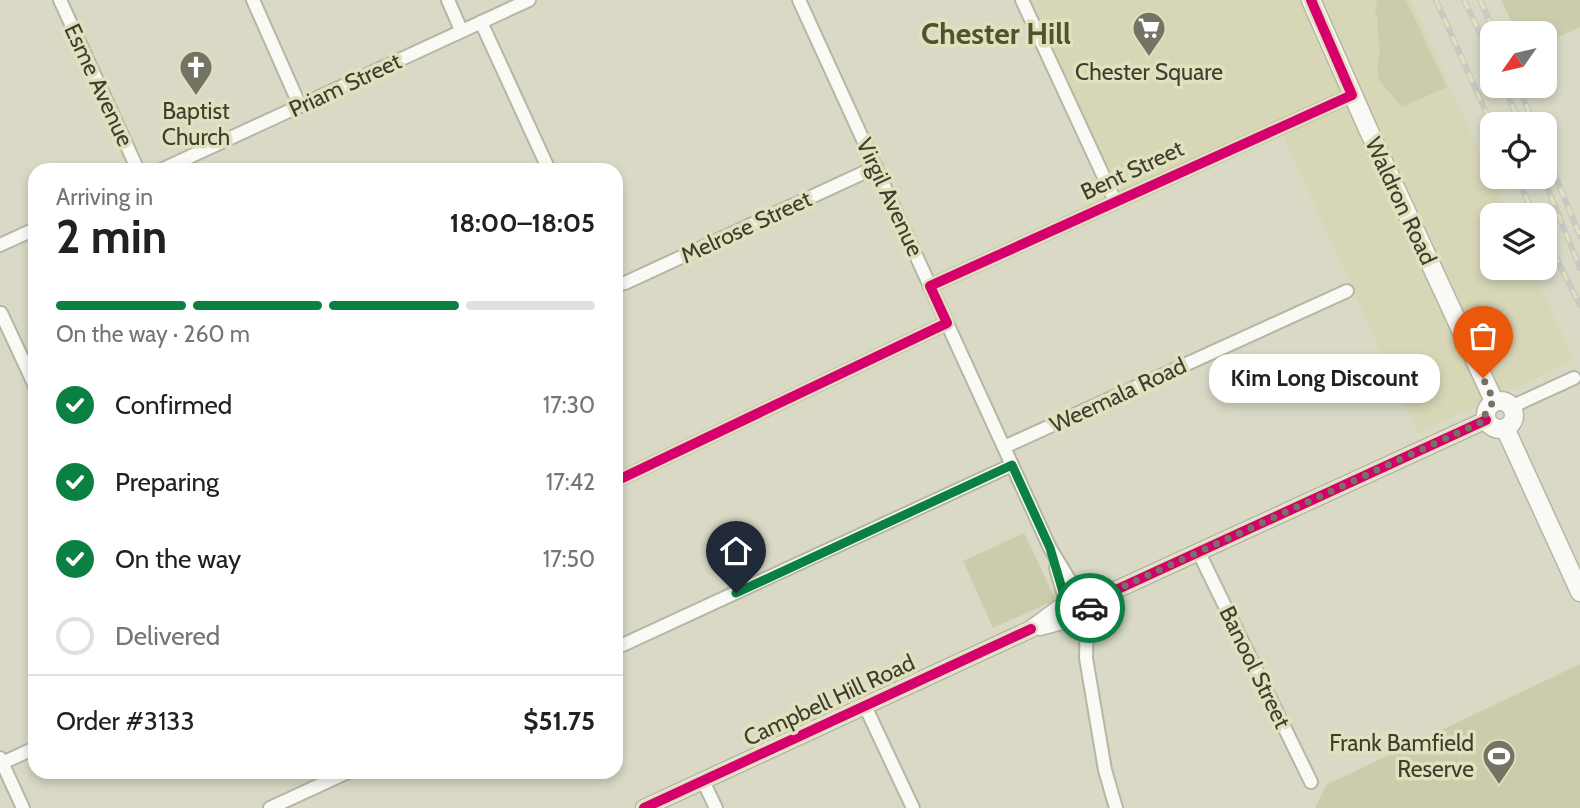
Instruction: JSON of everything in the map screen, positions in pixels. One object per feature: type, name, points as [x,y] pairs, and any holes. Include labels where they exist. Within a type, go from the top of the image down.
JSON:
[{"type":"main road","name":"Waldron Road","points":[[1311,0],[1352,95],[1503,404]]},
{"type":"main road","points":[[1503,404],[1514,411],[1512,422],[1505,428],[1495,429],[1486,420],[1485,412],[1503,404]]},
{"type":"main road","points":[[1505,428],[1580,592]]},
{"type":"street","name":"Esme Avenue","points":[[60,0],[135,163]]},
{"type":"street","points":[[253,0],[300,106]]},
{"type":"street","points":[[448,0],[461,30]]},
{"type":"street","name":"Priam Street","points":[[176,163],[529,0]]},
{"type":"street","name":"Virgil Avenue","points":[[799,0],[1076,609],[1105,770],[1116,808]]},
{"type":"street","points":[[1022,0],[1115,201]]},
{"type":"street","points":[[481,22],[546,163]]},
{"type":"street","name":"Bent Street","points":[[930,286],[1352,95]]},
{"type":"street","name":"Melrose Street","points":[[623,284],[876,167]]},
{"type":"street","points":[[0,245],[28,232]]},
{"type":"street","name":"Weemala Road","points":[[1004,447],[1347,291]]},
{"type":"street","points":[[1,313],[28,371]]},
{"type":"street","points":[[623,478],[947,323]]},
{"type":"street","points":[[1503,404],[1574,378]]},
{"type":"street","name":"Campbell Hill Road","points":[[644,808],[1486,420]]},
{"type":"street","points":[[623,645],[1012,465]]},
{"type":"street","name":"Banool Street","points":[[1199,553],[1311,782]]},
{"type":"street","points":[[864,706],[913,808]]},
{"type":"street","points":[[23,808],[1,762],[28,751]]},
{"type":"street","points":[[270,808],[333,779]]},
{"type":"street","points":[[703,781],[716,808]]},
{"type":"shaded area","points":[[1021,0],[1411,0],[1480,153],[1480,189],[1496,189],[1503,203],[1480,203],[1480,280],[1537,280],[1574,360],[1418,434],[1283,135],[1119,210]]},
{"type":"shaded area","points":[[1377,0],[1406,0],[1447,87],[1402,107],[1379,80],[1378,18],[1375,16]]},
{"type":"shaded area","points":[[1501,0],[1580,0],[1580,27],[1558,37],[1558,21],[1511,21]]},
{"type":"shaded area","points":[[1024,533],[1054,596],[1053,601],[993,628],[963,561]]},
{"type":"shaded area","points":[[1580,664],[1580,808],[1315,808],[1326,785]]},
{"type":"railway","points":[[1436,0],[1486,112]]},
{"type":"railway","points":[[1464,0],[1480,33]]},
{"type":"railway","points":[[1480,0],[1490,21]]},
{"type":"railway","points":[[1509,98],[1515,112]]},
{"type":"railway","points":[[1523,98],[1529,112]]},
{"type":"railway","points":[[1557,180],[1580,236]]},
{"type":"railway","points":[[1522,189],[1529,203]]},
{"type":"railway","points":[[1548,189],[1580,268]]},
{"type":"railway","points":[[1557,260],[1580,305]]},
{"type":"cycle path","points":[[623,478],[947,323],[930,286],[1352,95],[1311,0]]},
{"type":"cycle path","points":[[1081,597],[1118,589],[1486,420]]},
{"type":"cycle path","points":[[644,808],[1031,629]]},
{"type":"way so far","points":[[1090,608],[1089,613],[1118,589],[1486,420],[1487,407],[1494,401],[1483,378]]},
{"type":"place","name":"Chester Square","points":[[1149,58]]},
{"type":"place","name":"Baptist Church","points":[[196,97]]},
{"type":"place","name":"Kim Long Discount","points":[[1483,378]]},
{"type":"place","name":"Frank Bamfield Reserve","points":[[1499,786]]},
{"type":"district","name":"Chester Hill","points":[[996,34]]},
{"type":"route","points":[[736,593],[1012,465],[1050,548],[1066,602],[1073,596],[1081,597],[1088,602],[1090,608]]}]
